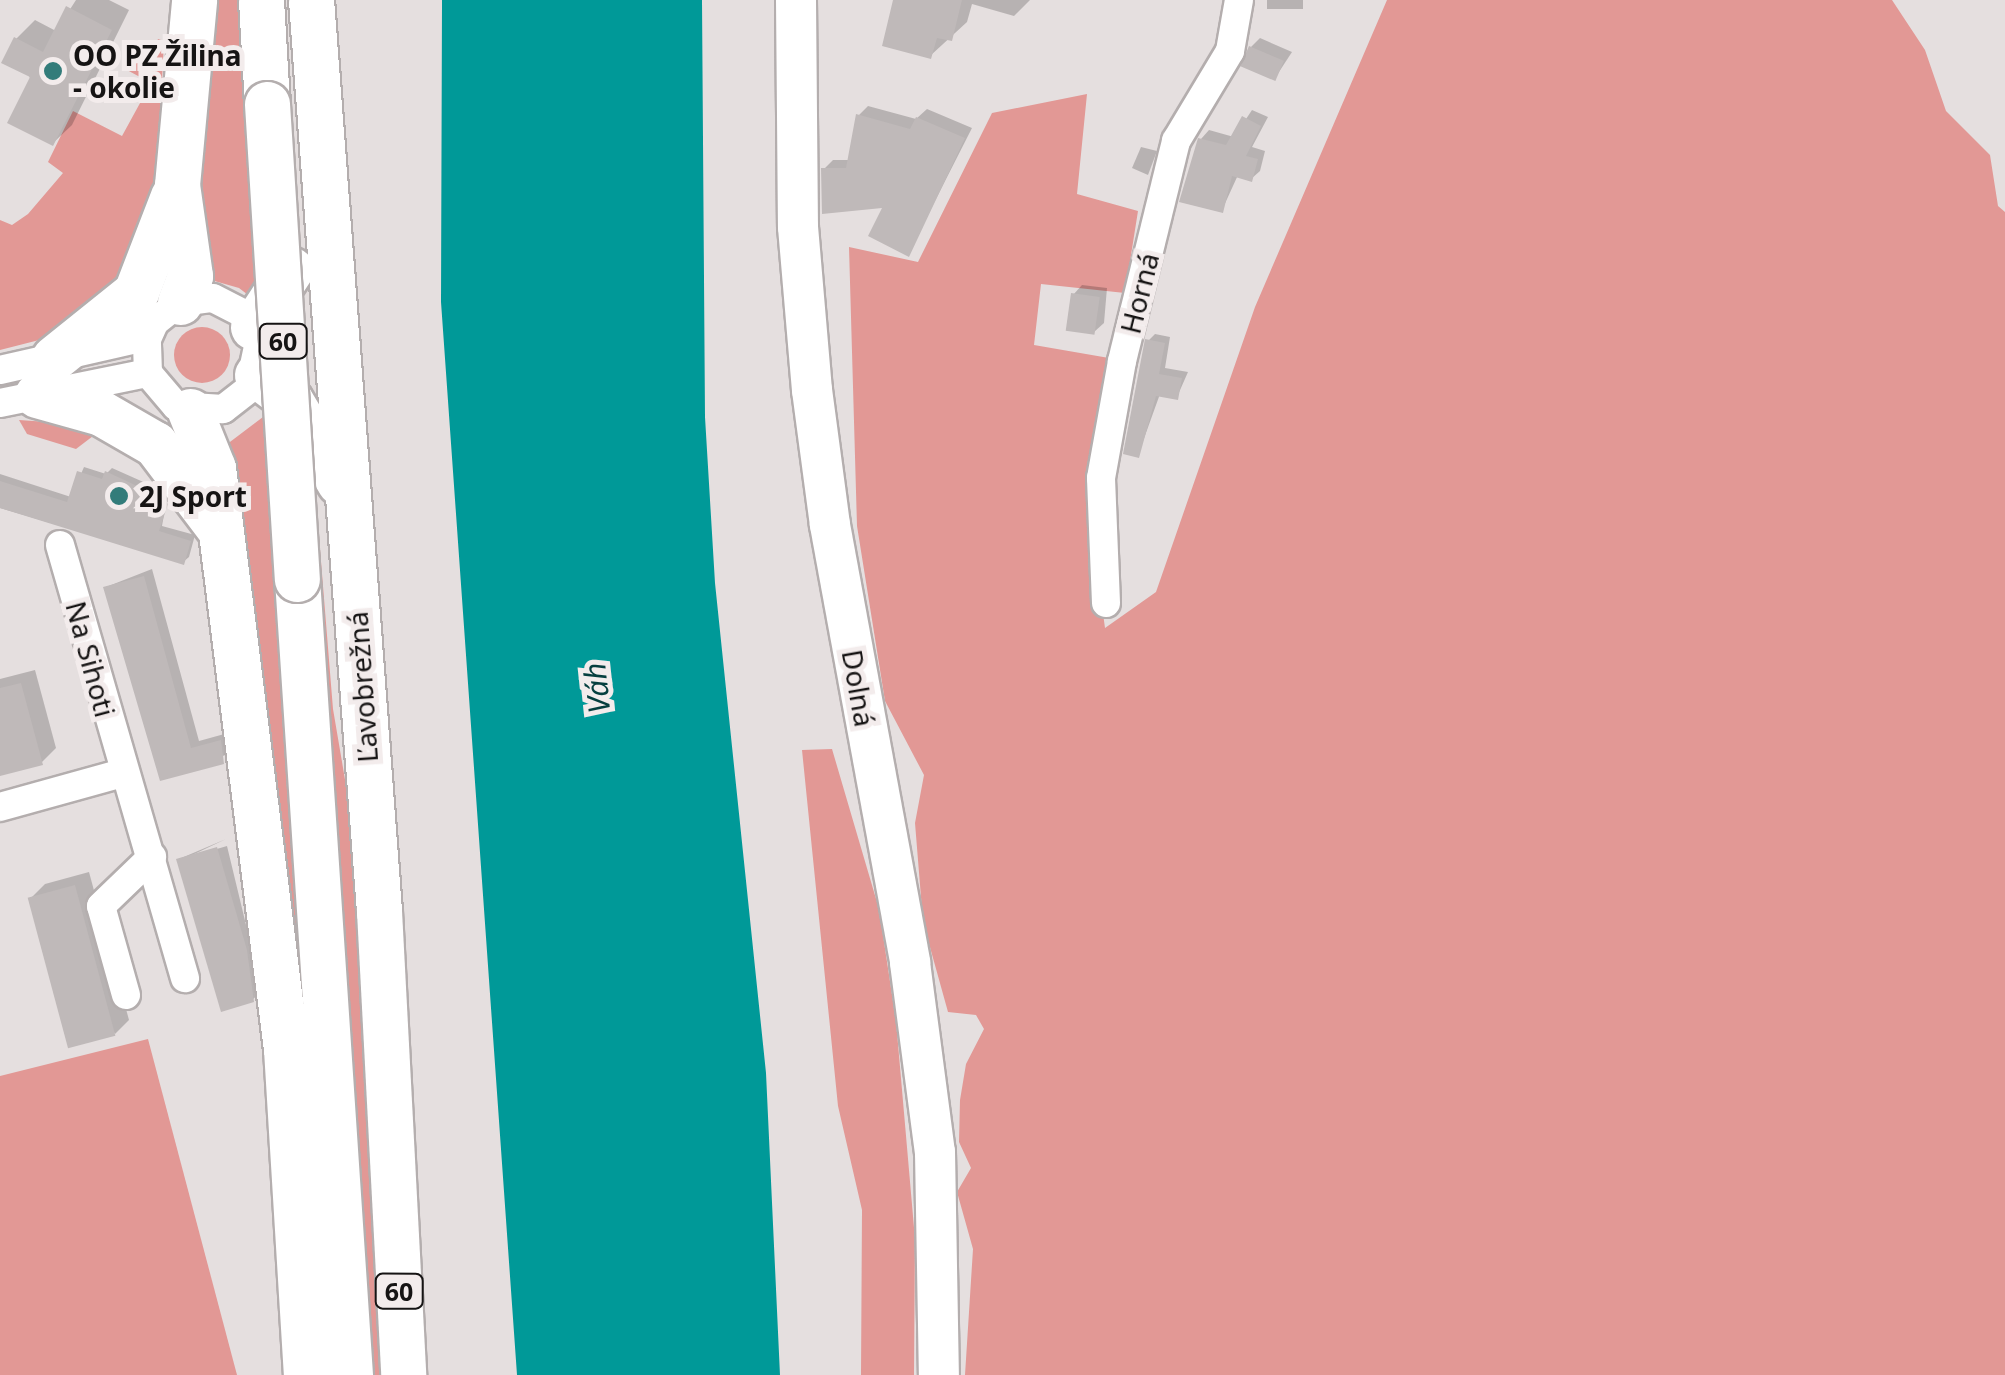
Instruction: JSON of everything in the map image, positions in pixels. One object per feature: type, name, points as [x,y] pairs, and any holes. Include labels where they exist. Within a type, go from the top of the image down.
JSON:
[{"type":"main road","points":[[167,313],[190,276],[178,185],[194,0]]},
{"type":"main road","name":"Ľavobrežná","points":[[260,0],[350,1375]]},
{"type":"main road","name":"Ľavobrežná","points":[[311,0],[380,929],[403,1375]]},
{"type":"main road","name":"Dolná","points":[[796,0],[798,227],[812,390],[830,525],[910,964],[936,1152],[939,1375]]},
{"type":"main road","points":[[253,327],[284,287],[324,167]]},
{"type":"main road","points":[[178,185],[136,292],[30,385],[102,413],[154,444],[219,528]]},
{"type":"main road","points":[[256,374],[278,388],[312,428],[347,497]]},
{"type":"main road","points":[[190,411],[213,468],[286,1049],[306,1375]]},
{"type":"street","name":"Horná","points":[[1106,603],[1101,478],[1122,361],[1176,141],[1230,51],[1239,0]]},
{"type":"street","points":[[30,385],[132,340],[167,313],[229,304],[253,327],[256,374],[223,409],[190,411],[164,398],[148,373],[147,339],[167,313]]},
{"type":"street","points":[[0,370],[30,385],[148,373]]},
{"type":"street","name":"Na Sihoti","points":[[60,545],[122,773],[152,856],[185,978]]},
{"type":"street","points":[[0,807],[122,773]]},
{"type":"street","points":[[126,995],[100,906],[152,856]]},
{"type":"shaded area","points":[[211,0],[241,0],[260,304],[239,288],[204,278],[194,164]]},
{"type":"shaded area","points":[[1387,0],[1892,0],[1925,50],[1946,111],[1990,155],[1998,206],[2005,212],[2005,1375],[965,1375],[973,1249],[957,1192],[971,1168],[959,1142],[960,1100],[966,1064],[984,1029],[976,1015],[948,1012],[923,922],[915,823],[924,775],[885,701],[857,526],[849,247],[918,262],[992,113],[1087,94],[1077,194],[1138,211],[1125,293],[1041,284],[1034,345],[1109,358],[1090,519],[1105,628],[1156,592],[1255,307]]},
{"type":"shaded area","points":[[158,39],[164,41],[161,100],[167,103],[155,211],[130,279],[47,338],[0,350],[0,220],[12,225],[28,214],[63,173],[48,162],[73,111],[122,136],[151,83],[127,70],[136,47],[151,55]]},
{"type":"shaded area","points":[[202,327],[222,335],[230,355],[222,375],[202,383],[182,375],[174,355],[182,335]]},
{"type":"shaded area","points":[[267,414],[288,791],[332,1375],[222,448]]},
{"type":"shaded area","points":[[19,420],[62,423],[97,433],[76,449],[27,434]]},
{"type":"shaded area","points":[[310,426],[333,709],[357,850],[386,1375],[367,1375]]},
{"type":"shaded area","points":[[832,749],[879,909],[896,1021],[915,1239],[914,1375],[861,1375],[862,1210],[838,1106],[802,750]]},
{"type":"shaded area","points":[[148,1039],[237,1375],[0,1375],[0,1076]]},
{"type":"water","name":"Váh","points":[[442,0],[702,0],[705,417],[715,583],[766,1073],[780,1375],[517,1375],[441,302]]},
{"type":"building","points":[[893,0],[962,0],[952,41],[937,38],[931,59],[882,46]]},
{"type":"building","points":[[66,6],[112,30],[53,146],[7,123],[30,77],[1,63],[14,37],[43,52]]},
{"type":"building","points":[[1249,46],[1284,61],[1275,81],[1240,66]]},
{"type":"building","points":[[856,114],[910,129],[916,117],[965,138],[909,257],[868,236],[882,208],[822,214],[821,168],[846,168]]},
{"type":"building","points":[[1242,116],[1261,126],[1246,156],[1258,159],[1252,182],[1232,176],[1223,213],[1179,202],[1198,138],[1226,145]]},
{"type":"building","points":[[1071,293],[1100,297],[1094,335],[1066,331]]},
{"type":"building","points":[[1145,339],[1165,343],[1159,374],[1182,378],[1178,400],[1156,396],[1139,458],[1123,454]]},
{"type":"building","points":[[77,471],[102,479],[105,471],[163,498],[168,504],[159,531],[191,541],[184,565],[0,508],[0,481],[67,502]]},
{"type":"building","points":[[144,576],[191,748],[221,740],[224,764],[160,781],[103,587]]},
{"type":"building","points":[[21,683],[43,765],[0,776],[0,688]]},
{"type":"building","points":[[217,847],[247,950],[254,1002],[221,1012],[176,859]]},
{"type":"building","points":[[75,885],[115,1036],[68,1048],[28,898]]},
{"type":"place","name":"OO PZ Žilina - okolie","points":[[53,71]]},
{"type":"place","name":"2J Sport","points":[[119,496]]}]
